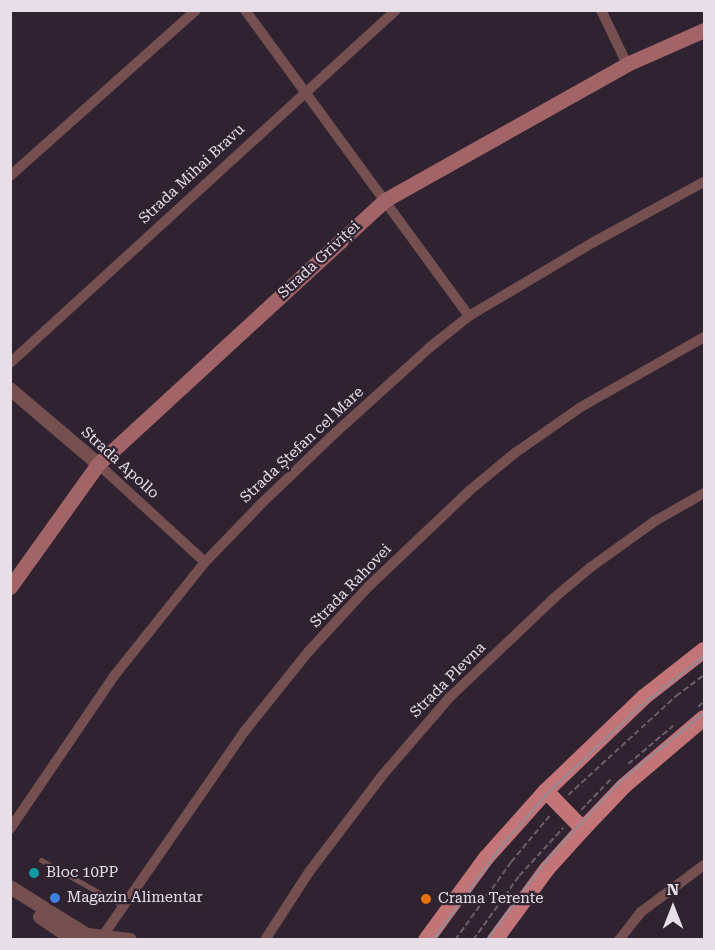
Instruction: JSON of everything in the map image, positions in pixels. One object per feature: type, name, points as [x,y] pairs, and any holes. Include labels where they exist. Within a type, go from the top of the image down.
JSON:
[{"type":"main road","name":"Strada Griviței","points":[[10,587],[98,464],[385,200],[627,64],[705,30]]},
{"type":"main road","points":[[426,939],[486,858],[546,791],[644,697],[705,650]]},
{"type":"main road","points":[[495,939],[547,869],[583,829],[649,764],[705,718]]},
{"type":"main road","points":[[546,791],[583,829]]},
{"type":"street","points":[[10,176],[196,10]]},
{"type":"street","points":[[245,10],[469,316]]},
{"type":"street","name":"Strada Mihai Bravu","points":[[10,363],[396,10]]},
{"type":"street","points":[[601,10],[627,64]]},
{"type":"street","name":"Strada Ștefan cel Mare","points":[[10,829],[114,676],[206,562],[262,502],[335,433],[421,355],[469,316],[592,243],[705,182]]},
{"type":"street","name":"Strada Rahovei","points":[[100,938],[204,787],[275,692],[369,586],[469,490],[515,453],[581,407],[705,337]]},
{"type":"street","name":"Strada Apollo","points":[[10,389],[98,464],[206,562]]},
{"type":"street","name":"Strada Plevna","points":[[265,939],[309,872],[386,770],[449,698],[546,605],[591,567],[655,521],[705,493]]},
{"type":"street","points":[[619,939],[641,912],[705,865]]},
{"type":"street","points":[[10,887],[79,930],[100,938],[130,939]]},
{"type":"street","points":[[10,898],[74,939]]},
{"type":"lane","points":[[41,860],[123,906]]},
{"type":"tram line","points":[[433,940],[500,848],[548,793],[641,706],[704,656]]},
{"type":"tram line","points":[[487,940],[548,859],[621,781],[704,713]]},
{"type":"place","name":"Bloc 10PP","points":[[34,873]]},
{"type":"place","name":"Magazin Alimentar","points":[[55,898]]},
{"type":"place","name":"Crama Terente","points":[[426,899]]}]
